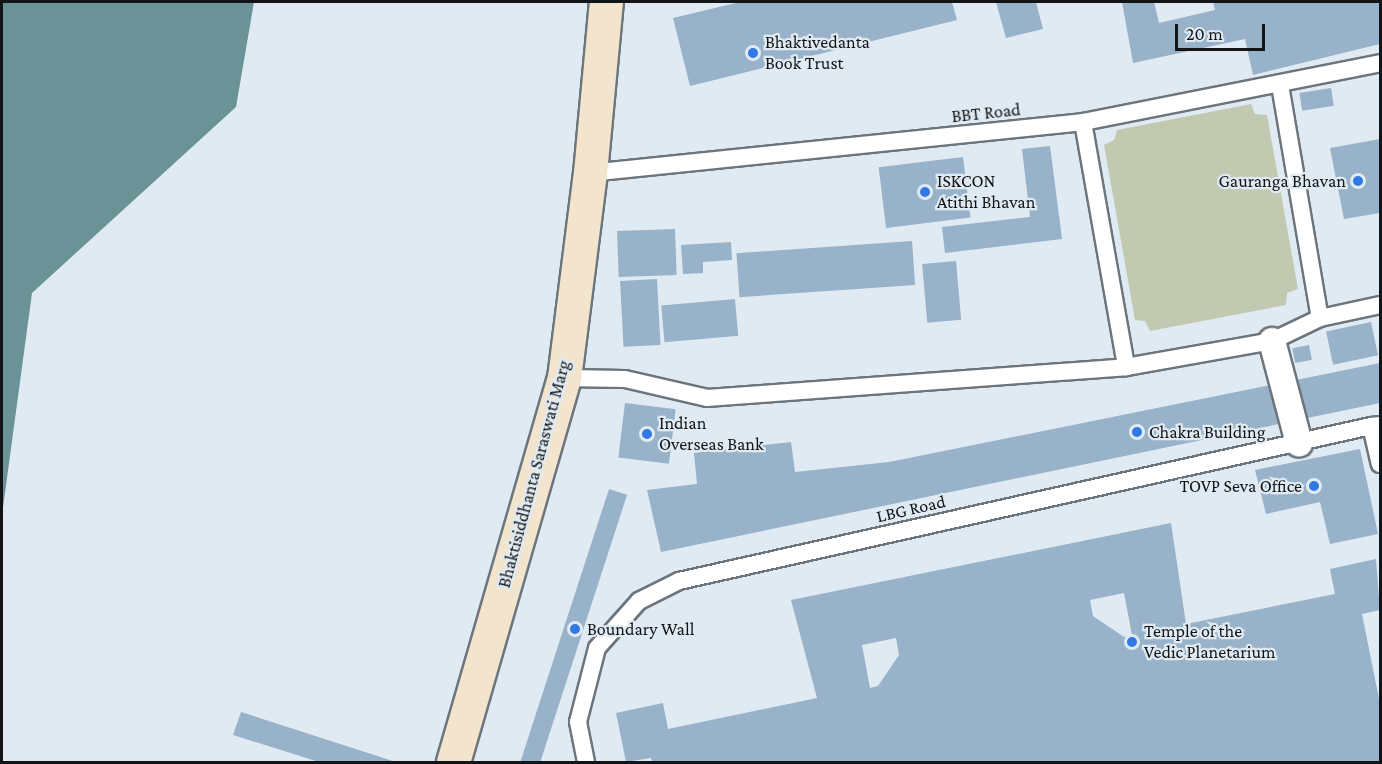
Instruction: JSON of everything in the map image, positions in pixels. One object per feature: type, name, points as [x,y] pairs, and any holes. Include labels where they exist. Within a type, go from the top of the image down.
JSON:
[{"type":"main road","name":"Bhaktisiddhanta Saraswati Marg","points":[[453,762],[564,378],[590,173],[606,2]]},
{"type":"street","points":[[1272,341],[1299,442]]},
{"type":"lane","name":"BBT Road","points":[[590,173],[1083,122],[1280,85],[1380,63]]},
{"type":"lane","points":[[1280,85],[1320,318]]},
{"type":"lane","points":[[1083,122],[1126,367]]},
{"type":"lane","points":[[564,378],[626,379],[707,398],[1126,367],[1272,341],[1320,318],[1380,305]]},
{"type":"lane","points":[[1376,425],[1380,464]]},
{"type":"lane","name":"LBG Road","points":[[586,762],[578,722],[597,648],[639,601],[679,580],[1376,425]]},
{"type":"green space","points":[[1251,104],[1255,114],[1267,115],[1298,289],[1287,293],[1286,305],[1150,331],[1145,321],[1135,320],[1104,145],[1114,140],[1117,130]]},
{"type":"water","points":[[2,2],[254,2],[236,107],[32,293],[2,515]]},
{"type":"building","name":"Bhaktivedanta Book Trust","points":[[740,2],[952,2],[957,20],[690,86],[673,18]]},
{"type":"building","points":[[996,2],[1036,2],[1043,29],[1006,38]]},
{"type":"building","points":[[1122,2],[1154,2],[1159,23],[1215,10],[1213,2],[1380,2],[1380,44],[1253,75],[1245,39],[1133,63]]},
{"type":"building","points":[[1331,88],[1334,106],[1302,111],[1299,93]]},
{"type":"building","name":"Gauranga Bhavan","points":[[1380,139],[1380,213],[1344,219],[1330,148]]},
{"type":"building","points":[[1050,146],[1062,239],[945,253],[942,227],[1030,217],[1022,149]]},
{"type":"building","name":"ISKCON Atithi Bhavan","points":[[963,157],[970,218],[886,228],[879,167]]},
{"type":"building","points":[[675,229],[677,275],[619,277],[617,231]]},
{"type":"building","points":[[912,241],[915,285],[739,297],[736,253]]},
{"type":"building","points":[[731,242],[732,260],[703,262],[703,273],[683,274],[681,245]]},
{"type":"building","points":[[956,261],[961,320],[927,323],[922,264]]},
{"type":"building","points":[[657,279],[660,345],[624,347],[620,281]]},
{"type":"building","points":[[735,299],[738,336],[665,342],[661,305]]},
{"type":"building","points":[[1371,322],[1378,355],[1333,365],[1326,332]]},
{"type":"building","points":[[1309,345],[1312,360],[1295,363],[1292,348]]},
{"type":"building","name":"Chakra Building","points":[[1380,363],[1380,403],[661,552],[647,490],[697,484],[694,453],[791,442],[795,472],[889,462]]},
{"type":"building","name":"Indian Overseas Bank","points":[[625,403],[676,409],[669,464],[618,458]]},
{"type":"building","name":"TOVP Seva Office","points":[[1360,449],[1378,534],[1330,544],[1320,502],[1266,514],[1255,470]]},
{"type":"building","name":"Boundary Wall","points":[[609,489],[627,495],[540,762],[521,761]]},
{"type":"building","name":"Temple of the Vedic Planetarium","points":[[1171,523],[1186,624],[1335,594],[1330,569],[1376,559],[1380,610],[1362,614],[1380,704],[1380,762],[652,762],[651,758],[626,762],[616,713],[663,703],[668,729],[817,698],[791,600]],"holes":[[[1124,593],[1132,635],[1124,637],[1093,616],[1090,600]],[[896,638],[899,655],[878,686],[870,688],[862,645]]]},
{"type":"building","points":[[241,712],[396,762],[319,762],[233,735]]},
{"type":"place","name":"Bhaktivedanta Book Trust","points":[[753,53]]},
{"type":"place","name":"Gauranga Bhavan","points":[[1358,181]]},
{"type":"place","name":"ISKCON Atithi Bhavan","points":[[925,192]]},
{"type":"place","name":"Chakra Building","points":[[1137,432]]},
{"type":"place","name":"Indian Overseas Bank","points":[[647,434]]},
{"type":"place","name":"TOVP Seva Office","points":[[1314,486]]},
{"type":"place","name":"Boundary Wall","points":[[575,629]]},
{"type":"place","name":"Temple of the Vedic Planetarium","points":[[1132,642]]}]
